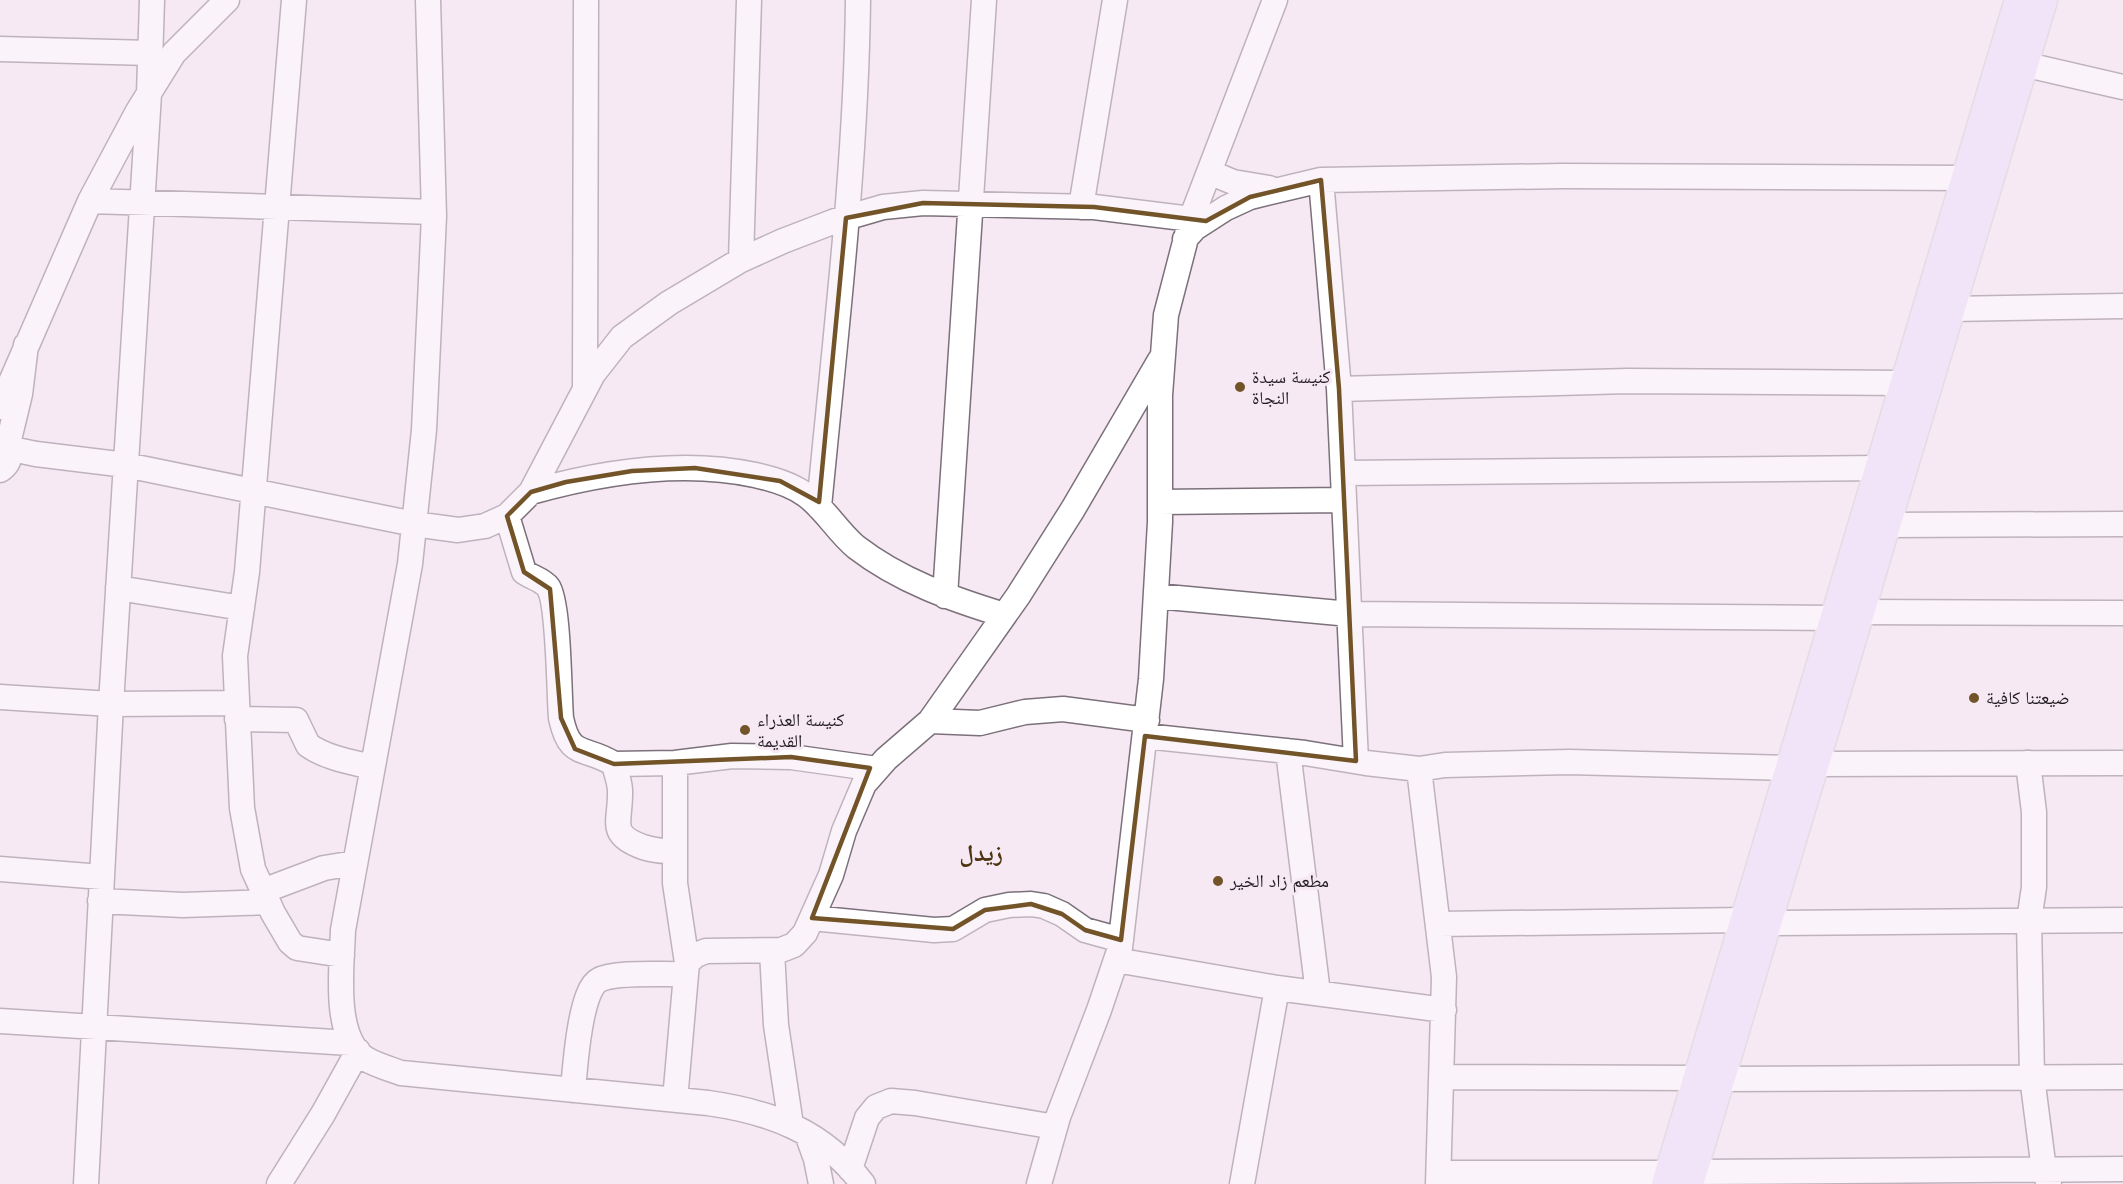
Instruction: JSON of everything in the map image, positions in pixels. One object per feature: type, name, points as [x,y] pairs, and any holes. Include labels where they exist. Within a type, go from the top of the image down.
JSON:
[{"type":"main road","points":[[1679,1178],[1847,615],[1880,468],[2020,0]]},
{"type":"main road","points":[[1847,615],[1885,525],[2042,0]]},
{"type":"street","points":[[86,1184],[111,704],[149,94],[152,0]]},
{"type":"street","points":[[0,407],[90,201],[149,94],[174,52],[227,0]]},
{"type":"street","points":[[294,0],[248,572],[235,656],[237,711],[242,808],[253,869],[290,942],[297,948],[342,955]]},
{"type":"street","points":[[428,0],[434,212],[424,430],[410,564],[343,930],[341,990],[345,1024],[354,1047],[365,1059],[401,1073],[675,1100],[740,1108],[768,1115],[799,1129],[837,1155],[857,1176]]},
{"type":"street","points":[[585,388],[586,0]]},
{"type":"street","points":[[741,260],[749,0]]},
{"type":"street","points":[[819,507],[846,218],[857,68],[858,0]]},
{"type":"street","points":[[945,596],[984,0]]},
{"type":"street","points":[[1082,207],[1115,0]]},
{"type":"street","points":[[1039,1184],[1056,1126],[1119,950],[1146,728],[1156,596],[1160,502],[1160,395],[1166,315],[1188,229],[1275,0]]},
{"type":"street","points":[[0,49],[150,53]]},
{"type":"street","points":[[2024,64],[2123,87]]},
{"type":"street","points":[[1209,172],[1233,182],[1280,190]]},
{"type":"street","points":[[27,345],[21,394],[3,462],[36,454],[126,465],[414,524],[458,530],[485,526],[507,516],[531,492],[593,374],[622,336],[669,303],[741,260],[783,241],[883,207],[923,203],[1082,207],[1188,229],[1195,228],[1226,208],[1250,197],[1321,180],[1562,176],[1967,178]]},
{"type":"street","points":[[1321,180],[1339,389],[1356,761]]},
{"type":"street","points":[[90,201],[434,212]]},
{"type":"street","points":[[1950,309],[2123,306]]},
{"type":"street","points":[[687,969],[696,955],[706,951],[781,950],[794,945],[805,933],[831,875],[844,831],[864,784],[877,769],[930,721],[1004,615],[1073,509],[1163,355]]},
{"type":"street","points":[[1339,389],[1628,381],[1905,383]]},
{"type":"street","points":[[531,492],[567,482],[633,471],[695,468],[744,473],[780,481],[805,494],[855,546],[907,579],[945,596],[1004,615]]},
{"type":"street","points":[[1343,473],[1880,468]]},
{"type":"street","points":[[1160,502],[1344,500]]},
{"type":"street","points":[[507,516],[524,572],[550,589],[555,609],[561,718],[565,735],[575,749],[600,755],[614,764],[675,763],[732,756],[791,757],[877,769]]},
{"type":"street","points":[[1885,525],[2123,524]]},
{"type":"street","points":[[118,588],[242,608]]},
{"type":"street","points":[[1156,596],[1350,614],[2123,613]]},
{"type":"street","points":[[0,697],[237,711],[296,720],[311,747],[336,758],[372,767]]},
{"type":"street","points":[[930,721],[980,723],[1025,712],[1063,710],[1146,728],[1419,769],[1445,765],[1570,762],[1802,766],[2123,763]]},
{"type":"street","points":[[1288,751],[1317,993]]},
{"type":"street","points":[[675,763],[675,883],[687,969],[675,1100]]},
{"type":"street","points":[[2028,763],[2034,812],[2034,887],[2029,921],[2032,1077],[2046,1177]]},
{"type":"street","points":[[614,764],[621,789],[618,829],[621,836],[629,842],[650,849],[675,850]]},
{"type":"street","points":[[1419,769],[1444,977],[1439,1178],[2046,1177],[2123,1169]]},
{"type":"street","points":[[100,901],[183,905],[266,896],[324,868],[355,863]]},
{"type":"street","points":[[0,869],[102,877]]},
{"type":"street","points":[[812,918],[934,930],[953,929],[986,910],[1009,905],[1031,904],[1044,906],[1062,914],[1119,950],[1277,988],[1444,1011]]},
{"type":"street","points":[[1438,924],[2123,920]]},
{"type":"street","points":[[772,951],[776,1025],[799,1129],[816,1159],[821,1184]]},
{"type":"street","points":[[573,1090],[584,1005],[594,983],[600,978],[687,969]]},
{"type":"street","points":[[1242,1184],[1277,988]]},
{"type":"street","points":[[0,1021],[354,1047]]},
{"type":"street","points":[[279,1184],[323,1114],[354,1047]]},
{"type":"street","points":[[1443,1077],[2123,1077]]},
{"type":"street","points":[[857,1176],[867,1118],[876,1107],[891,1101],[1056,1126]]},
{"type":"highlighted area","points":[[1321,180],[1339,389],[1356,761],[1145,736],[1121,940],[1085,930],[1062,914],[1031,904],[985,910],[953,929],[812,918],[870,768],[791,757],[614,764],[575,749],[561,718],[550,589],[524,572],[507,516],[531,492],[566,482],[632,471],[695,468],[780,481],[819,502],[846,218],[923,203],[1094,207],[1206,221],[1250,197]]},
{"type":"place","name":"كنيسة سيدة النجاة","points":[[1240,387]]},
{"type":"place","name":"ضيعتنا كافية","points":[[1974,698]]},
{"type":"place","name":"كنيسة العذراء القديمة","points":[[745,730]]},
{"type":"place","name":"مطعم زاد الخير","points":[[1218,881]]},
{"type":"district","name":"زيدل","points":[[981,852]]}]
